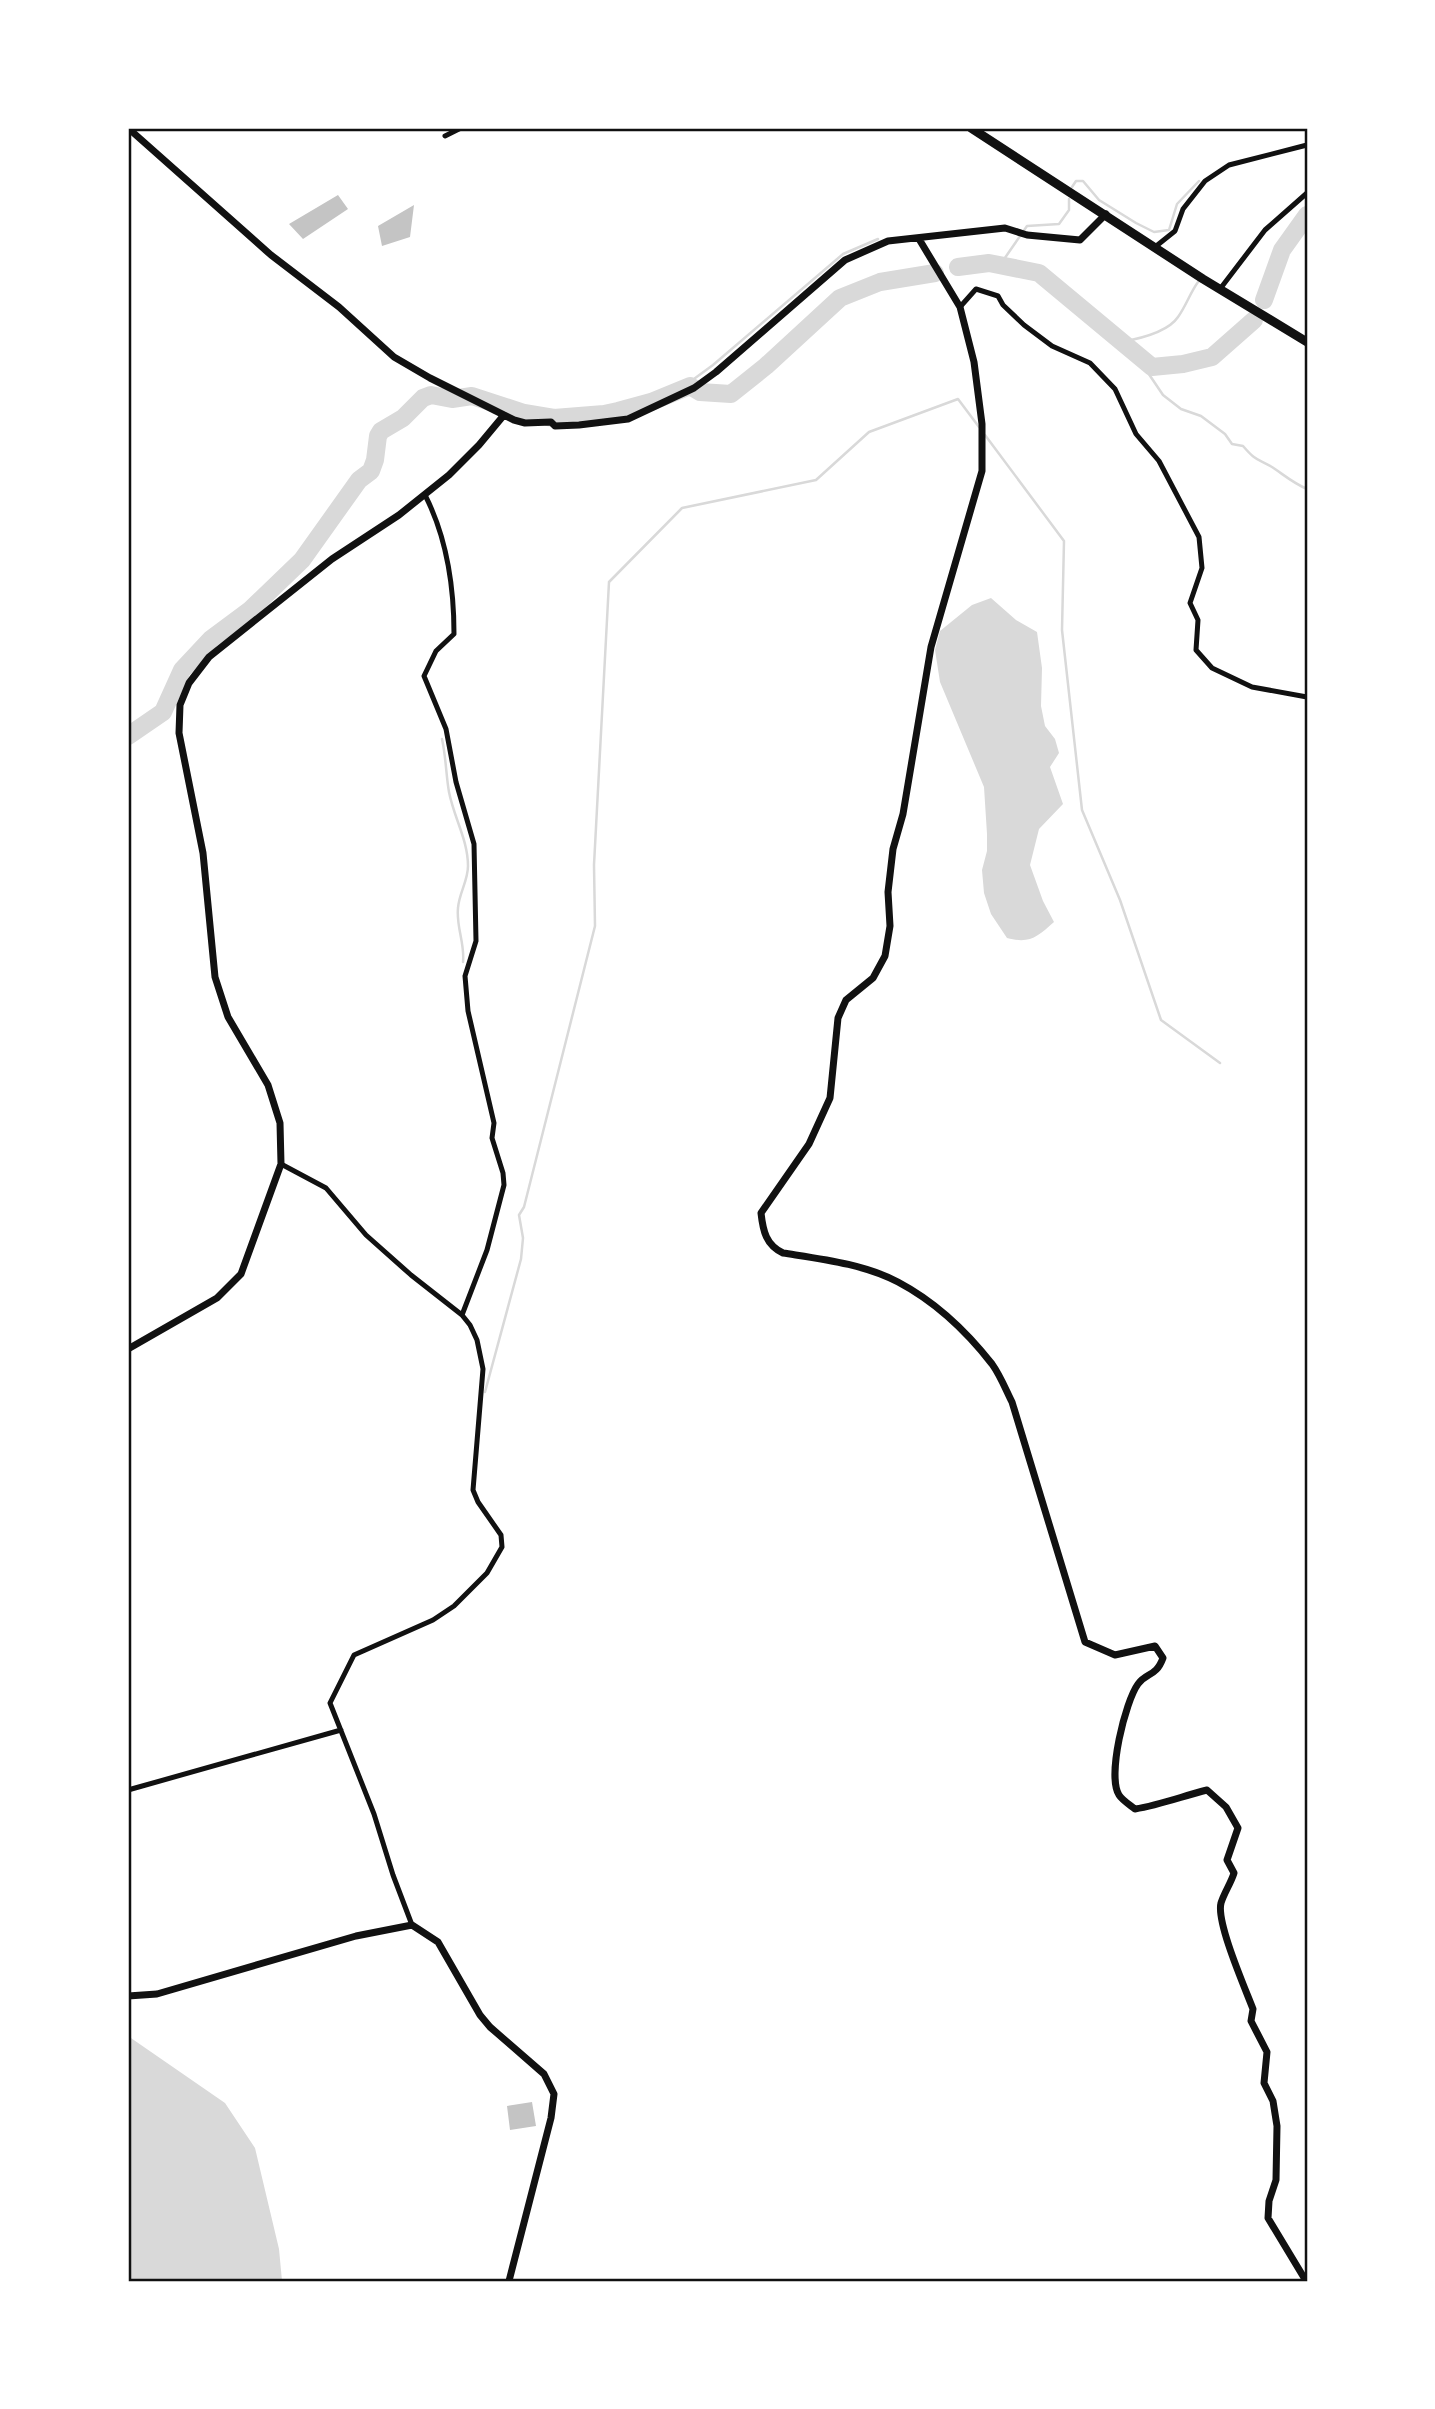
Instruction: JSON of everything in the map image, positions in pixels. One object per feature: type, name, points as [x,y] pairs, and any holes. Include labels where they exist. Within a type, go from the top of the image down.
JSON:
[{"type":"main road","points":[[971,128],[1307,342]]},
{"type":"street","points":[[128,128],[271,255],[340,307],[394,356],[430,379],[504,415],[524,423],[551,422],[555,426],[628,419],[694,388],[845,260],[888,241],[1005,228],[1027,235],[1080,240],[1106,214]]},
{"type":"street","points":[[445,136],[461,128]]},
{"type":"street","points":[[1155,247],[1174,231],[1183,209],[1205,181],[1229,164],[1307,145]]},
{"type":"street","points":[[1220,289],[1265,230],[1307,193]]},
{"type":"street","points":[[919,239],[960,307],[974,362],[982,424],[982,471],[930,647],[903,814],[893,849],[888,892],[890,926],[885,956],[873,978],[846,1000],[838,1018],[830,1098],[805,1151],[761,1213],[762,1223],[764,1233],[773,1248],[859,1268],[897,1282],[935,1307],[963,1331],[993,1366],[1012,1402],[1085,1642],[1115,1655],[1155,1646],[1163,1658],[1158,1670],[1139,1683],[1129,1703],[1114,1773],[1118,1795],[1135,1809],[1156,1806],[1208,1790],[1226,1807],[1238,1828],[1227,1860],[1234,1872],[1230,1887],[1220,1904],[1223,1926],[1253,2009],[1251,2021],[1267,2052],[1264,2083],[1273,2101],[1277,2126],[1276,2180],[1269,2201],[1268,2217],[1306,2281]]},
{"type":"street","points":[[960,307],[976,289],[998,296],[1003,305],[1024,325],[1052,346],[1090,363],[1115,389],[1136,434],[1158,461],[1199,537],[1202,568],[1190,603],[1198,620],[1196,650],[1212,668],[1252,687],[1307,696]]},
{"type":"street","points":[[128,1349],[217,1298],[241,1274],[281,1164],[280,1124],[268,1085],[228,1017],[215,977],[203,853],[179,733],[180,705],[189,683],[209,657],[332,559],[425,495],[461,463],[504,415]]},
{"type":"street","points":[[425,495],[444,543],[450,576],[454,634],[436,651],[424,677],[446,729],[456,782],[474,844],[476,941],[466,976],[468,1011],[494,1123],[492,1138],[504,1185],[486,1251],[462,1315]]},
{"type":"street","points":[[281,1164],[326,1188],[366,1235],[462,1315],[477,1340],[483,1369],[473,1490],[501,1535],[502,1547],[487,1573],[454,1606],[433,1620],[354,1655],[330,1703],[374,1814],[412,1924],[438,1942],[480,2015],[544,2074],[554,2095],[551,2119],[509,2281]]},
{"type":"street","points":[[128,1790],[341,1730]]},
{"type":"street","points":[[128,1996],[157,1994],[356,1936],[412,1924]]},
{"type":"shaded area","points":[[991,598],[1016,620],[1037,632],[1042,668],[1041,706],[1045,726],[1055,739],[1059,753],[1050,767],[1063,804],[1039,829],[1030,865],[1054,922],[1027,940],[1007,938],[991,914],[984,893],[982,870],[987,851],[987,834],[984,787],[940,682],[935,650],[940,631],[972,605]]},
{"type":"shaded area","points":[[128,2036],[225,2103],[255,2148],[279,2249],[282,2281],[128,2281]]},
{"type":"building","points":[[338,195],[348,209],[303,239],[289,224]]},
{"type":"building","points":[[414,205],[410,237],[382,246],[378,226]]},
{"type":"building","points":[[532,2102],[536,2126],[510,2130],[507,2106]]},
{"type":"waterway","points":[[1072,187],[1076,181],[1083,181],[1099,200],[1154,232],[1169,230],[1177,204],[1199,181]]},
{"type":"waterway","points":[[1000,265],[1027,226],[1059,224],[1069,210],[1069,199]]},
{"type":"waterway","points":[[1264,300],[1282,250],[1307,215]]},
{"type":"waterway","points":[[676,392],[713,365],[843,254],[878,239]]},
{"type":"waterway","points":[[958,267],[989,263],[1039,273],[1152,367],[1183,364],[1212,357],[1254,320]]},
{"type":"waterway","points":[[128,736],[163,712],[182,670],[211,639],[250,610],[302,560],[359,480],[371,471],[381,431],[403,418],[423,398],[431,395],[452,399],[472,396],[524,413],[554,418],[618,411],[651,402],[690,386],[700,392],[731,394],[766,366],[840,298],[880,282],[935,273]]},
{"type":"waterway","points":[[1121,342],[1167,327],[1181,313],[1198,282]]},
{"type":"waterway","points":[[1136,355],[1163,395],[1181,409],[1201,416],[1225,434],[1232,444],[1243,446],[1256,459],[1307,489]]},
{"type":"waterway","points":[[485,1392],[521,1259],[523,1238],[519,1215],[524,1207],[595,926],[594,865],[609,582],[682,508],[816,480],[869,432],[958,399],[979,427]]},
{"type":"waterway","points":[[985,435],[1064,541],[1062,630],[1082,810],[1120,900],[1161,1020],[1220,1063]]},
{"type":"waterway","points":[[442,739],[449,792],[467,856],[468,871],[458,908],[463,962]]}]
